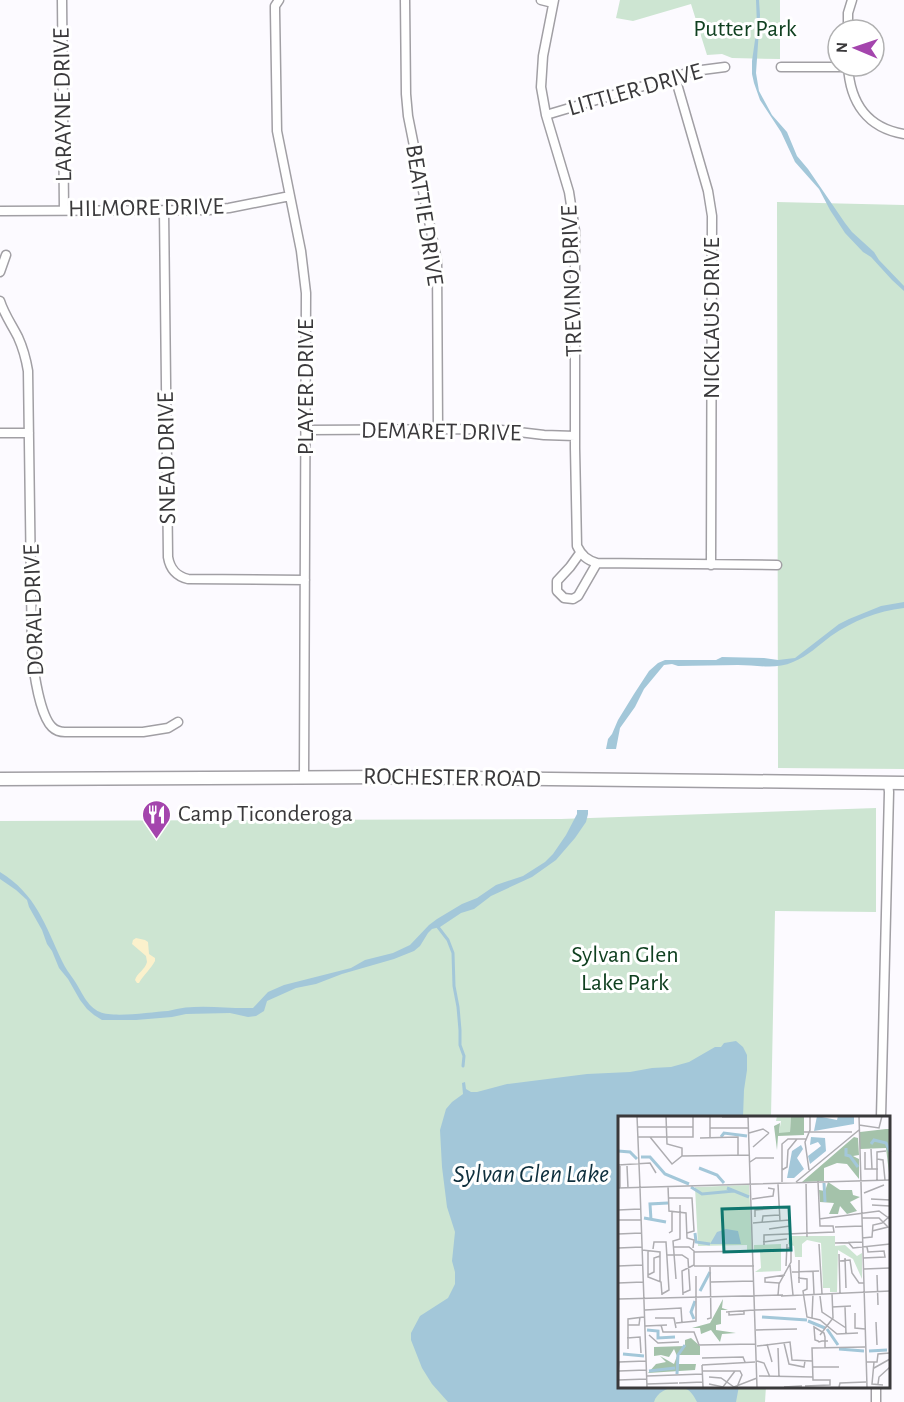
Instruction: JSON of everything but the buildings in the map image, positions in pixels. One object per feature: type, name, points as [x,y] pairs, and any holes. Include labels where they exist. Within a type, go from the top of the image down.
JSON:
[{"type":"main road","name":"ROCHESTER ROAD","points":[[0,779],[304,777],[904,783]]},
{"type":"street","name":"LARAYNE DRIVE","points":[[62,0],[63,210]]},
{"type":"street","name":"PLAYER DRIVE","points":[[279,0],[275,6],[276,117],[279,143],[301,250],[306,314],[304,777]]},
{"type":"street","name":"BEATTIE DRIVE","points":[[405,0],[408,116],[436,261],[438,429]]},
{"type":"street","points":[[541,0],[554,1]]},
{"type":"street","points":[[848,18],[852,0]]},
{"type":"street","name":"TREVINO DRIVE","points":[[554,1],[541,72],[541,94],[569,192],[575,231],[576,538],[580,553]]},
{"type":"street","points":[[781,67],[826,66]]},
{"type":"street","name":"LITTLER DRIVE","points":[[546,115],[702,69],[725,67]]},
{"type":"street","name":"NICKLAUS DRIVE","points":[[675,77],[708,191],[712,216],[711,565]]},
{"type":"street","points":[[850,78],[851,90],[864,112],[885,129],[904,134]]},
{"type":"street","name":"HILMORE DRIVE","points":[[0,211],[219,209],[290,196]]},
{"type":"street","name":"SNEAD DRIVE","points":[[164,210],[169,563],[178,575],[188,579],[305,580]]},
{"type":"street","points":[[0,272],[6,255]]},
{"type":"street","name":"DORAL DRIVE","points":[[0,301],[26,359],[29,384],[32,656],[38,690],[48,723],[53,728],[65,732],[143,732],[168,728],[178,722]]},
{"type":"street","name":"DEMARET DRIVE","points":[[306,430],[494,429],[575,436]]},
{"type":"street","points":[[0,433],[29,433]]},
{"type":"street","points":[[594,562],[578,596],[564,598],[557,591],[557,582],[580,553],[594,562],[777,565]]},
{"type":"street","points":[[881,1116],[888,783]]},
{"type":"green space","name":"Putter Park","points":[[620,0],[780,0],[780,59],[732,58],[722,54],[707,55],[691,4],[633,21],[616,18]]},
{"type":"green space","points":[[777,202],[904,205],[904,769],[778,768]]},
{"type":"green space","name":"Sylvan Glen Lake Park","points":[[876,808],[876,912],[775,911],[771,1116],[618,1116],[618,1387],[766,1387],[765,1402],[0,1402],[0,821],[561,819]]},
{"type":"sand","points":[[136,938],[148,942],[149,954],[155,958],[139,983],[135,980],[147,962],[146,956],[132,944]]},
{"type":"water","points":[[756,0],[759,0],[760,15],[756,73],[759,91],[772,115],[787,132],[797,156],[845,223],[904,286],[904,291],[845,233],[819,189],[795,162],[781,132],[760,100],[752,74],[757,26]]},
{"type":"water","points":[[904,602],[904,608],[875,614],[848,626],[804,657],[780,666],[664,665],[644,689],[620,728],[616,749],[606,749],[608,739],[618,720],[649,671],[658,663],[665,660],[716,660],[722,657],[778,660],[795,658],[839,624],[881,606]]},
{"type":"water","points":[[577,810],[588,810],[586,822],[556,860],[532,877],[491,896],[474,909],[461,913],[440,927],[432,929],[414,951],[316,984],[296,988],[267,1001],[264,1011],[256,1016],[248,1017],[230,1013],[186,1014],[136,1020],[102,1020],[87,1009],[59,968],[27,900],[0,879],[0,872],[31,900],[63,964],[95,1010],[106,1014],[123,1015],[189,1007],[253,1008],[268,992],[284,985],[351,968],[365,960],[393,953],[410,945],[437,919],[496,885],[523,876],[553,854],[566,835]]},
{"type":"water","name":"Sylvan Glen Lake","points":[[736,1041],[747,1055],[743,1116],[618,1116],[618,1387],[679,1387],[662,1392],[654,1402],[448,1402],[422,1368],[411,1340],[411,1333],[420,1316],[448,1298],[455,1284],[452,1261],[455,1232],[447,1207],[440,1130],[446,1109],[463,1094],[462,1083],[465,1082],[466,1089],[471,1092],[477,1092],[507,1084],[671,1067],[689,1062],[715,1047],[721,1047],[724,1043]]},
{"type":"water","name":"Sylvan Glen Lake","points":[[679,1387],[739,1387],[736,1402],[697,1402],[690,1391]]},
{"type":"waterway","points":[[438,927],[448,940],[453,953],[454,986],[458,1007],[460,1045],[464,1056],[463,1066]]},
{"type":"place","name":"Camp Ticonderoga","points":[[157,840]]}]
